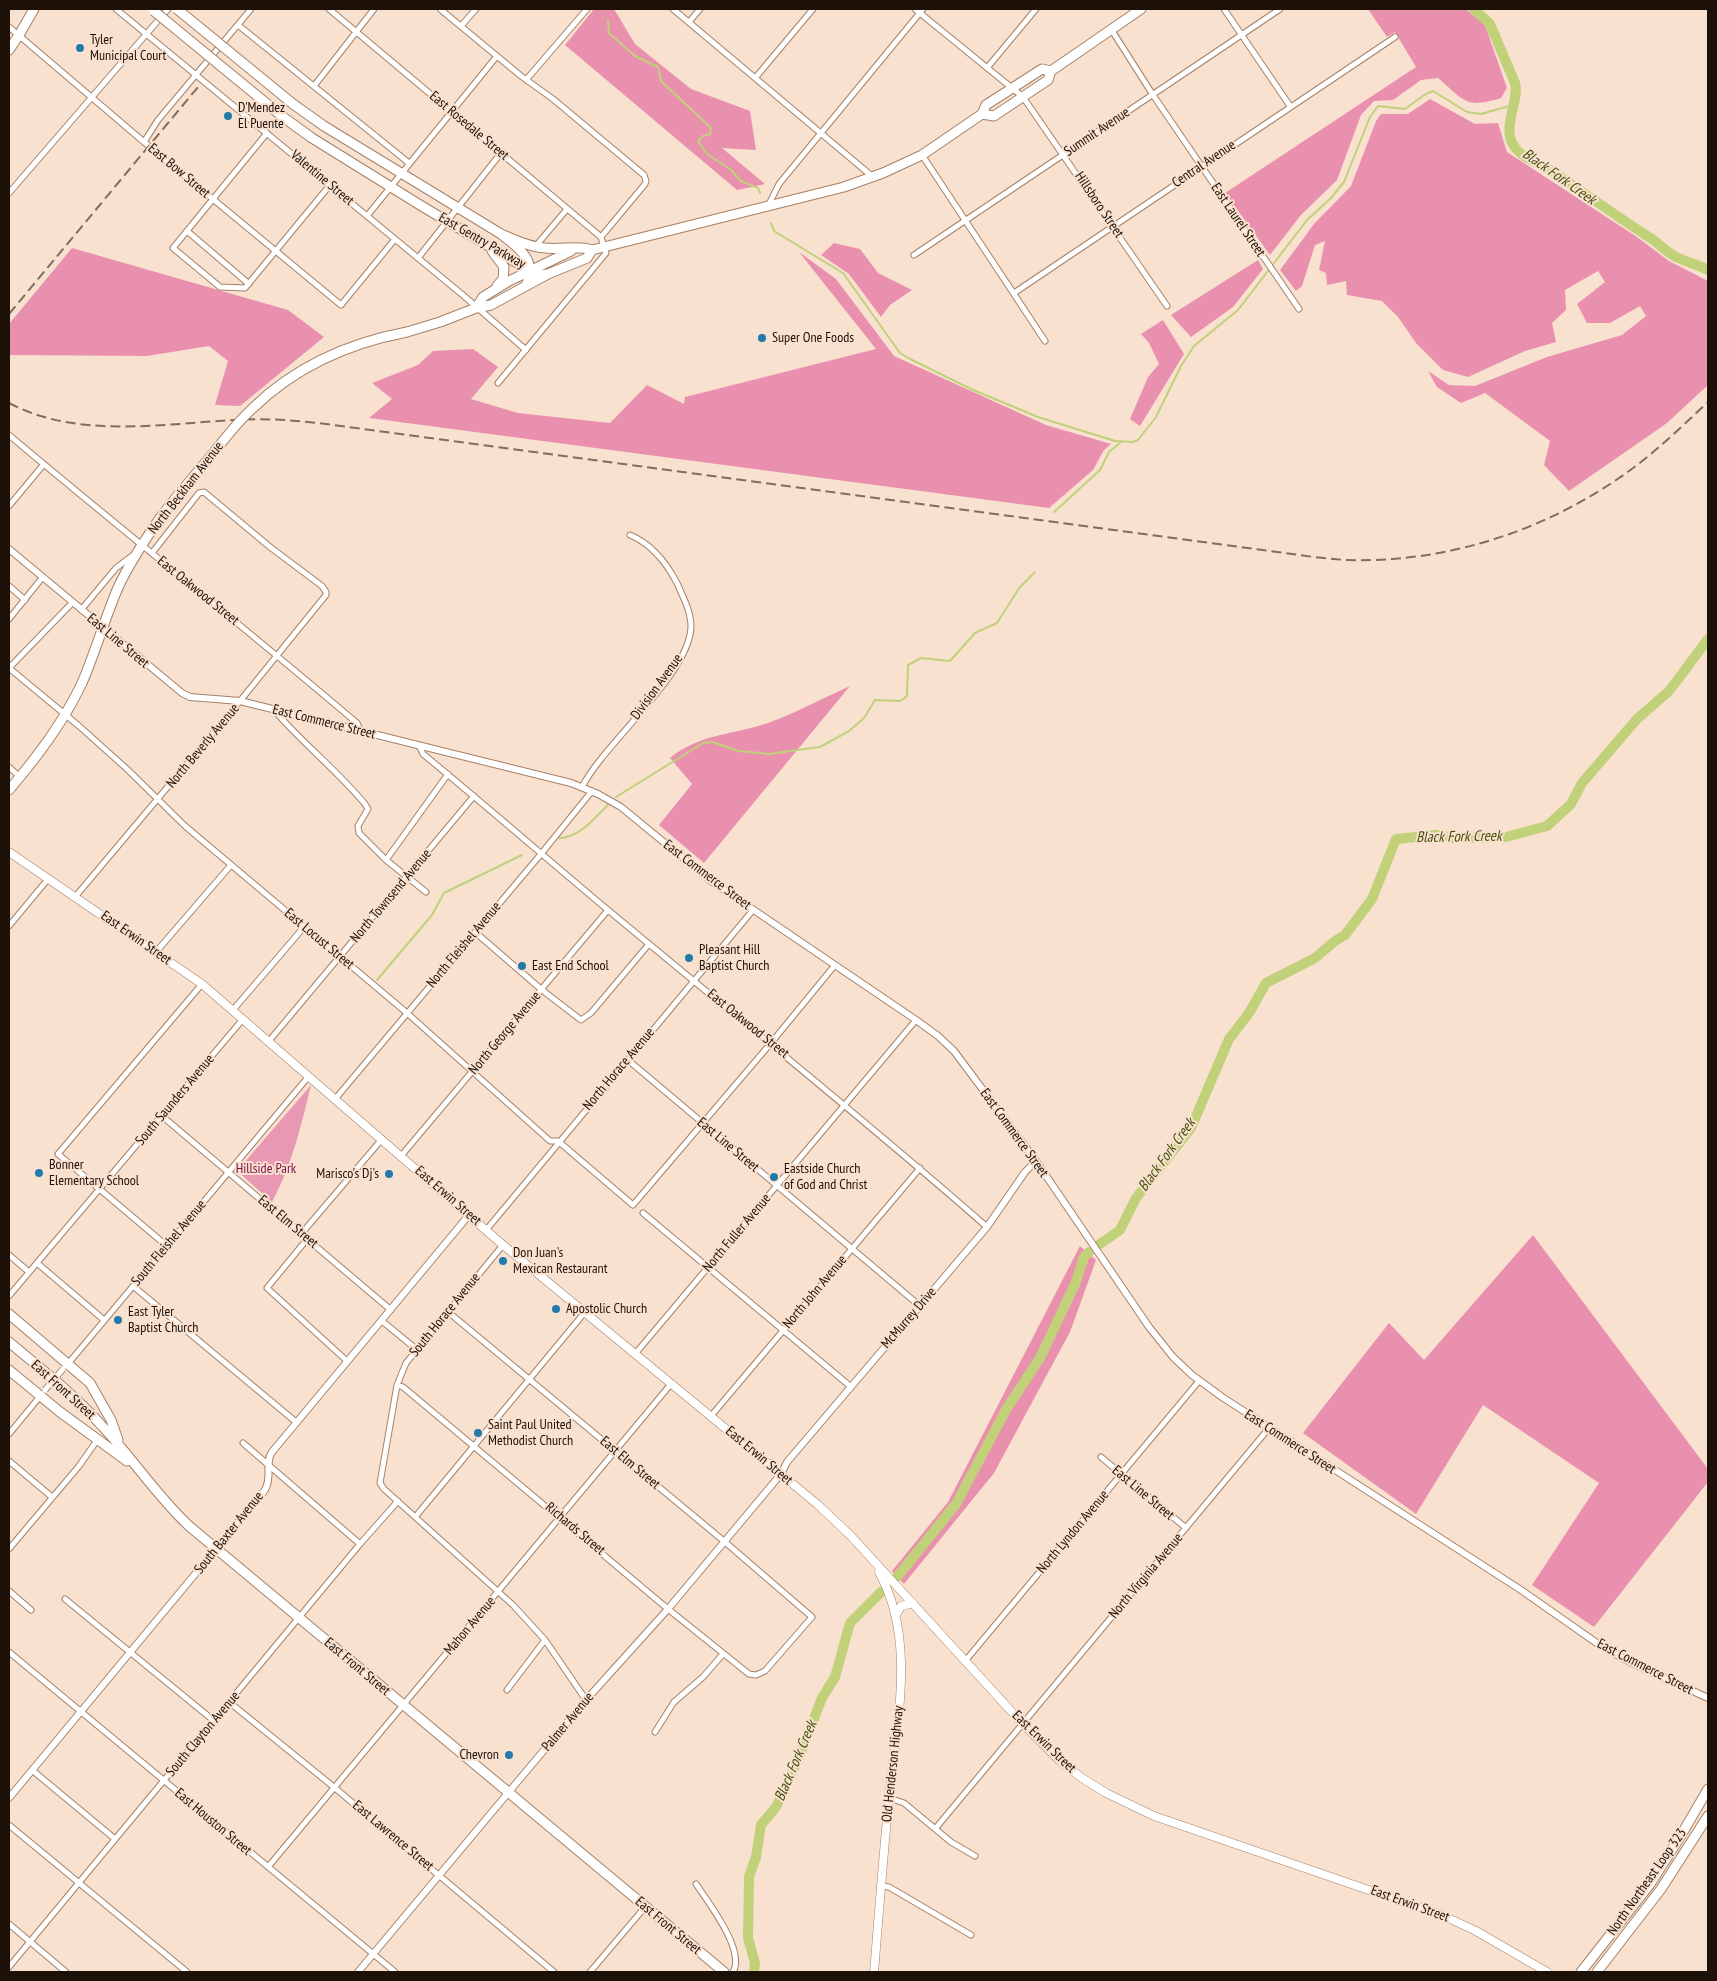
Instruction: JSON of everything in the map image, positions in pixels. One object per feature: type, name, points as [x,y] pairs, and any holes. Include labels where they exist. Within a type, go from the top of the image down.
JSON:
[{"type":"main road","points":[[9,50],[20,36],[34,9]]},
{"type":"main road","name":"East Gentry Parkway","points":[[177,9],[307,114],[501,234],[524,253],[529,270]]},
{"type":"main road","points":[[982,114],[994,116],[1023,97],[1048,80],[1051,71],[1141,9]]},
{"type":"main road","name":"East Gentry Parkway","points":[[153,10],[292,124],[391,187],[529,270]]},
{"type":"main road","points":[[501,234],[535,246],[547,248],[585,247],[592,250],[844,186],[873,177],[922,155],[982,114],[986,105],[1011,88],[1042,69],[1051,71]]},
{"type":"main road","points":[[483,242],[501,261],[504,267],[503,279],[492,292]]},
{"type":"main road","name":"North Beckham Avenue","points":[[476,308],[483,297],[529,270],[578,248]]},
{"type":"main road","points":[[526,286],[529,270],[539,274],[548,274],[587,258],[592,250]]},
{"type":"main road","name":"North Beckham Avenue","points":[[9,790],[41,750],[65,715],[88,668],[121,582],[139,549],[160,518],[238,423],[279,385],[310,365],[343,349],[373,339],[407,332],[476,308],[491,305],[548,274]]},
{"type":"main road","name":"East Erwin Street","points":[[9,852],[202,984],[336,1098],[503,1245],[834,1519],[966,1660],[1022,1723],[1060,1760],[1082,1778],[1130,1806],[1167,1821],[1444,1916],[1476,1931],[1548,1972]]},
{"type":"main road","points":[[9,1314],[65,1366],[84,1378],[95,1390],[111,1420],[120,1445]]},
{"type":"main road","name":"East Front Street","points":[[9,1342],[76,1399],[120,1445],[144,1477],[178,1516],[216,1550],[724,1972]]},
{"type":"main road","points":[[9,1370],[43,1393],[114,1450],[144,1477]]},
{"type":"main road","name":"Old Henderson Highway","points":[[874,1561],[885,1582],[896,1615],[901,1646],[901,1672],[874,1972]]},
{"type":"main road","points":[[896,1615],[901,1606],[913,1603]]},
{"type":"main road","name":"North Northeast Loop 323","points":[[1581,1972],[1650,1884],[1708,1789]]},
{"type":"main road","name":"North Northeast Loop 323","points":[[1597,1972],[1661,1889],[1708,1816]]},
{"type":"street","name":"Valentine Street","points":[[116,9],[268,133],[526,350]]},
{"type":"street","points":[[9,193],[168,9]]},
{"type":"street","name":"East Rosedale Street","points":[[328,9],[601,237]]},
{"type":"street","points":[[314,86],[374,9]]},
{"type":"street","points":[[440,9],[526,80],[568,111],[643,173],[646,179],[645,184],[601,237],[606,253],[498,384]]},
{"type":"street","points":[[461,26],[476,9]]},
{"type":"street","points":[[526,80],[587,9]]},
{"type":"street","points":[[673,9],[873,177]]},
{"type":"street","points":[[689,22],[700,9]]},
{"type":"street","points":[[756,77],[813,9]]},
{"type":"street","points":[[987,68],[1036,9]]},
{"type":"street","points":[[1224,9],[1290,106]]},
{"type":"street","name":"Summit Avenue","points":[[914,254],[1280,9]]},
{"type":"street","points":[[144,142],[158,120],[238,25],[248,10]]},
{"type":"street","points":[[769,204],[779,184],[920,10]]},
{"type":"street","name":"Hillsboro Street","points":[[920,10],[1023,97],[1166,306]]},
{"type":"street","points":[[238,25],[409,164]]},
{"type":"street","name":"East Bow Street","points":[[9,26],[91,98],[340,305],[395,239]]},
{"type":"street","name":"East Laurel Street","points":[[1111,29],[1153,95],[1300,309]]},
{"type":"street","name":"Central Avenue","points":[[1014,294],[1112,225],[1395,37]]},
{"type":"street","points":[[367,216],[497,56]]},
{"type":"street","points":[[268,133],[173,248],[220,287],[243,289],[250,284],[330,185]]},
{"type":"street","points":[[418,258],[501,153]]},
{"type":"street","points":[[922,155],[1045,341]]},
{"type":"street","points":[[535,246],[567,208]]},
{"type":"street","points":[[187,231],[250,284]]},
{"type":"street","name":"East Oakwood Street","points":[[9,435],[139,549],[152,553],[277,655],[357,723],[361,731]]},
{"type":"street","points":[[9,506],[44,464]]},
{"type":"street","name":"North Beverly Avenue","points":[[75,897],[240,701],[324,598],[326,592],[319,583],[270,547],[207,494],[202,492],[199,493],[180,516],[152,553]]},
{"type":"street","name":"Division Avenue","points":[[582,787],[592,770],[664,682],[683,653],[690,634],[689,611],[670,572],[651,547],[630,535]]},
{"type":"street","points":[[81,610],[116,568],[139,549]]},
{"type":"street","name":"East Line Street","points":[[9,550],[182,694],[190,697],[240,701]]},
{"type":"street","points":[[9,618],[42,578]]},
{"type":"street","points":[[9,586],[25,600]]},
{"type":"street","points":[[9,668],[72,603]]},
{"type":"street","name":"East Locust Street","points":[[9,668],[127,769],[185,826],[407,1013],[550,1140],[558,1142],[634,1204],[703,1124]]},
{"type":"street","name":"East Commerce Street","points":[[240,701],[582,787],[627,812],[701,874],[916,1020],[938,1036],[954,1051],[1036,1161],[1155,1335],[1173,1357],[1199,1381],[1512,1584],[1602,1646],[1708,1698]]},
{"type":"street","points":[[273,709],[293,732],[365,804],[368,809],[358,826],[359,833],[386,860],[426,892]]},
{"type":"street","name":"East Oakwood Street","points":[[418,745],[423,754],[541,854],[771,1043],[987,1227]]},
{"type":"street","points":[[9,767],[20,777]]},
{"type":"street","points":[[386,860],[448,774]]},
{"type":"street","name":"North Fleishel Avenue","points":[[336,1098],[592,791]]},
{"type":"street","name":"North Townsend Avenue","points":[[269,1041],[474,796]]},
{"type":"street","points":[[156,952],[231,865]]},
{"type":"street","points":[[9,926],[48,879]]},
{"type":"street","name":"North George Avenue","points":[[401,1156],[608,910]]},
{"type":"street","name":"North Horace Avenue","points":[[486,1230],[753,910]]},
{"type":"street","points":[[233,1010],[304,927]]},
{"type":"street","points":[[475,932],[542,990],[581,1020],[591,1013],[649,944]]},
{"type":"street","points":[[703,1124],[835,965]]},
{"type":"street","points":[[167,1246],[58,1154],[202,984]]},
{"type":"street","name":"South Saunders Avenue","points":[[9,1296],[243,1019]]},
{"type":"street","name":"North Fuller Avenue","points":[[635,1354],[916,1020]]},
{"type":"street","name":"East Line Street","points":[[628,1060],[920,1306]]},
{"type":"street","name":"South Fleishel Avenue","points":[[9,1434],[310,1076]]},
{"type":"street","name":"East Elm Street","points":[[162,1116],[391,1310]]},
{"type":"street","points":[[302,1234],[382,1139]]},
{"type":"street","name":"McMurrey Drive","points":[[780,1474],[787,1462],[850,1386],[987,1227],[1022,1176],[1036,1161]]},
{"type":"street","name":"North John Avenue","points":[[711,1416],[920,1168]]},
{"type":"street","points":[[643,1213],[850,1386]]},
{"type":"street","name":"South Baxter Avenue","points":[[9,1798],[265,1490],[270,1479],[268,1464],[272,1452],[470,1215]]},
{"type":"street","points":[[308,1238],[268,1288],[347,1361]]},
{"type":"street","name":"South Horace Avenue","points":[[398,1501],[380,1483],[397,1385],[406,1363],[503,1245]]},
{"type":"street","points":[[9,1255],[29,1272]]},
{"type":"street","points":[[37,1263],[104,1320]]},
{"type":"street","points":[[133,1286],[296,1422]]},
{"type":"street","name":"East Elm Street","points":[[447,1311],[725,1542],[812,1617],[772,1664],[760,1673],[752,1674]]},
{"type":"street","points":[[416,1516],[585,1312]]},
{"type":"street","points":[[382,1321],[416,1349]]},
{"type":"street","name":"North Lyndon Avenue","points":[[966,1660],[1199,1381]]},
{"type":"street","name":"Mahon Avenue","points":[[268,1867],[671,1384]]},
{"type":"street","name":"Richards Street","points":[[397,1385],[403,1387],[723,1654],[745,1671],[752,1674]]},
{"type":"street","name":"North Virginia Avenue","points":[[935,1829],[1269,1428]]},
{"type":"street","points":[[9,1549],[79,1466],[98,1439]]},
{"type":"street","points":[[243,1443],[360,1544]]},
{"type":"street","name":"East Line Street","points":[[1101,1457],[1186,1528]]},
{"type":"street","points":[[9,1461],[52,1497]]},
{"type":"street","name":"Palmer Avenue","points":[[358,1972],[586,1700],[725,1542],[780,1474]]},
{"type":"street","points":[[398,1501],[499,1592],[545,1640],[586,1700]]},
{"type":"street","name":"South Clayton Avenue","points":[[9,1967],[298,1618],[398,1501]]},
{"type":"street","points":[[9,1591],[31,1610]]},
{"type":"street","points":[[65,1598],[214,1720]]},
{"type":"street","points":[[507,1690],[545,1640]]},
{"type":"street","name":"East Houston Street","points":[[9,1652],[395,1972]]},
{"type":"street","points":[[655,1732],[674,1702],[703,1678],[723,1654]]},
{"type":"street","name":"East Lawrence Street","points":[[229,1702],[440,1875],[554,1972]]},
{"type":"street","points":[[32,1770],[115,1839]]},
{"type":"street","points":[[889,1798],[904,1803],[935,1829],[975,1856]]},
{"type":"street","points":[[9,1825],[185,1972]]},
{"type":"street","points":[[696,1884],[733,1944],[736,1961],[733,1972]]},
{"type":"street","points":[[881,1886],[889,1888],[972,1935]]},
{"type":"street","points":[[590,1972],[645,1907]]},
{"type":"street","points":[[9,1924],[66,1972]]},
{"type":"green space","name":"Hillside Park","points":[[311,1085],[300,1130],[290,1160],[272,1202],[237,1171]]},
{"type":"shaded area","points":[[594,9],[614,9],[635,44],[691,89],[750,111],[756,150],[722,148],[765,184],[737,190],[565,45]]},
{"type":"shaded area","points":[[1368,9],[1466,9],[1485,25],[1507,88],[1501,98],[1472,103],[1460,97],[1438,78],[1421,80],[1393,100],[1374,101],[1361,115],[1337,180],[1301,215],[1270,255],[1225,193],[1416,67],[1395,32],[1387,37]]},
{"type":"shaded area","points":[[1430,99],[1475,124],[1498,123],[1507,152],[1637,237],[1669,261],[1708,281],[1708,385],[1667,423],[1569,491],[1544,465],[1550,441],[1485,393],[1461,403],[1437,387],[1428,371],[1449,385],[1475,386],[1547,357],[1622,335],[1646,316],[1640,306],[1610,323],[1587,323],[1577,304],[1605,282],[1598,271],[1565,290],[1566,310],[1552,323],[1556,342],[1525,351],[1468,377],[1443,370],[1416,343],[1398,317],[1382,301],[1347,295],[1346,281],[1327,285],[1326,273],[1319,270],[1325,241],[1315,245],[1302,286],[1296,291],[1280,270],[1314,224],[1351,186],[1376,121],[1381,114],[1408,114]]},
{"type":"shaded area","points":[[834,243],[860,249],[878,273],[912,290],[890,305],[881,317],[849,274],[821,255]]},
{"type":"shaded area","points":[[72,248],[288,310],[324,337],[240,406],[215,405],[228,361],[209,346],[147,356],[9,355],[9,324]]},
{"type":"shaded area","points":[[799,252],[836,279],[894,356],[1046,425],[1111,444],[1104,450],[1093,470],[1049,508],[369,418],[392,399],[372,383],[418,365],[433,351],[473,349],[498,367],[471,399],[518,413],[610,423],[647,385],[684,404],[685,397],[876,349]]},
{"type":"shaded area","points":[[1258,260],[1263,269],[1233,307],[1191,337],[1171,315]]},
{"type":"shaded area","points":[[1163,320],[1184,354],[1140,426],[1130,419],[1148,377],[1159,364],[1149,343],[1141,334]]},
{"type":"shaded area","points":[[850,686],[704,863],[659,825],[692,784],[670,758],[705,739],[768,723]]},
{"type":"shaded area","points":[[1533,1235],[1708,1469],[1708,1482],[1594,1627],[1532,1585],[1599,1483],[1483,1405],[1416,1514],[1303,1433],[1389,1323],[1424,1360]]},
{"type":"shaded area","points":[[1080,1246],[1096,1260],[1070,1332],[994,1473],[904,1584],[892,1571],[948,1502]]},
{"type":"waterway","name":"Black Fork Creek","points":[[1474,9],[1490,24],[1515,83],[1516,90],[1509,131],[1514,146],[1518,151],[1555,173],[1673,255],[1708,270]]},
{"type":"waterway","points":[[608,20],[609,33],[635,56],[658,67],[661,81],[711,128],[710,134],[703,136],[698,141],[707,154],[730,169],[741,181],[758,188],[760,193]]},
{"type":"waterway","points":[[771,223],[774,231],[843,273],[900,353],[971,389],[1038,417],[1115,441],[1133,442],[1138,440],[1156,417],[1181,366],[1194,346],[1238,310],[1307,220],[1331,198],[1344,182],[1370,117],[1378,106],[1405,109],[1424,95],[1433,91],[1467,112],[1481,114],[1513,105]]},
{"type":"waterway","points":[[1054,512],[1100,470],[1109,452],[1120,443]]},
{"type":"waterway","points":[[616,797],[703,743],[712,742],[739,751],[769,754],[820,747],[849,731],[864,718],[875,700],[900,701],[907,696],[908,665],[921,658],[950,661],[975,633],[997,623],[1020,587],[1035,572]]},
{"type":"waterway","name":"Black Fork Creek","points":[[1100,1244],[1120,1230],[1136,1198],[1191,1128],[1229,1039],[1249,1013],[1266,983],[1315,958],[1345,935],[1372,899],[1396,839],[1436,835],[1452,838],[1506,837],[1547,826],[1571,804],[1582,783],[1637,719],[1668,692],[1708,639]]},
{"type":"waterway","points":[[559,838],[567,837],[580,831],[608,805]]},
{"type":"waterway","points":[[377,980],[432,915],[444,893],[522,855]]},
{"type":"waterway","name":"Black Fork Creek","points":[[897,1577],[956,1504],[1007,1408],[1040,1358],[1076,1282],[1084,1257],[1089,1252]]},
{"type":"waterway","name":"Black Fork Creek","points":[[754,1972],[755,1963],[748,1938],[749,1877],[756,1857],[761,1825],[776,1807],[800,1755],[822,1698],[835,1677],[850,1623],[881,1592]]},
{"type":"railway","points":[[9,314],[198,87]]},
{"type":"railway","points":[[9,403],[35,414],[91,425],[149,426],[255,419],[318,423],[1303,556],[1348,560],[1384,560],[1455,550],[1490,540],[1557,514],[1619,478],[1665,442],[1708,402]]},
{"type":"place","name":"Tyler Municipal Court","points":[[80,48]]},
{"type":"place","name":"D'Mendez El Puente","points":[[228,116]]},
{"type":"place","name":"Super One Foods","points":[[762,338]]},
{"type":"place","name":"Pleasant Hill Baptist Church","points":[[689,958]]},
{"type":"place","name":"East End School","points":[[522,966]]},
{"type":"place","name":"Bonner Elementary School","points":[[39,1173]]},
{"type":"place","name":"Marisco's Dj's","points":[[389,1174]]},
{"type":"place","name":"Eastside Church of God and Christ","points":[[774,1177]]},
{"type":"place","name":"Don Juan's Mexican Restaurant","points":[[503,1261]]},
{"type":"place","name":"Apostolic Church","points":[[556,1309]]},
{"type":"place","name":"East Tyler Baptist Church","points":[[118,1320]]},
{"type":"place","name":"Saint Paul United Methodist Church","points":[[478,1433]]},
{"type":"place","name":"Chevron","points":[[509,1755]]}]
